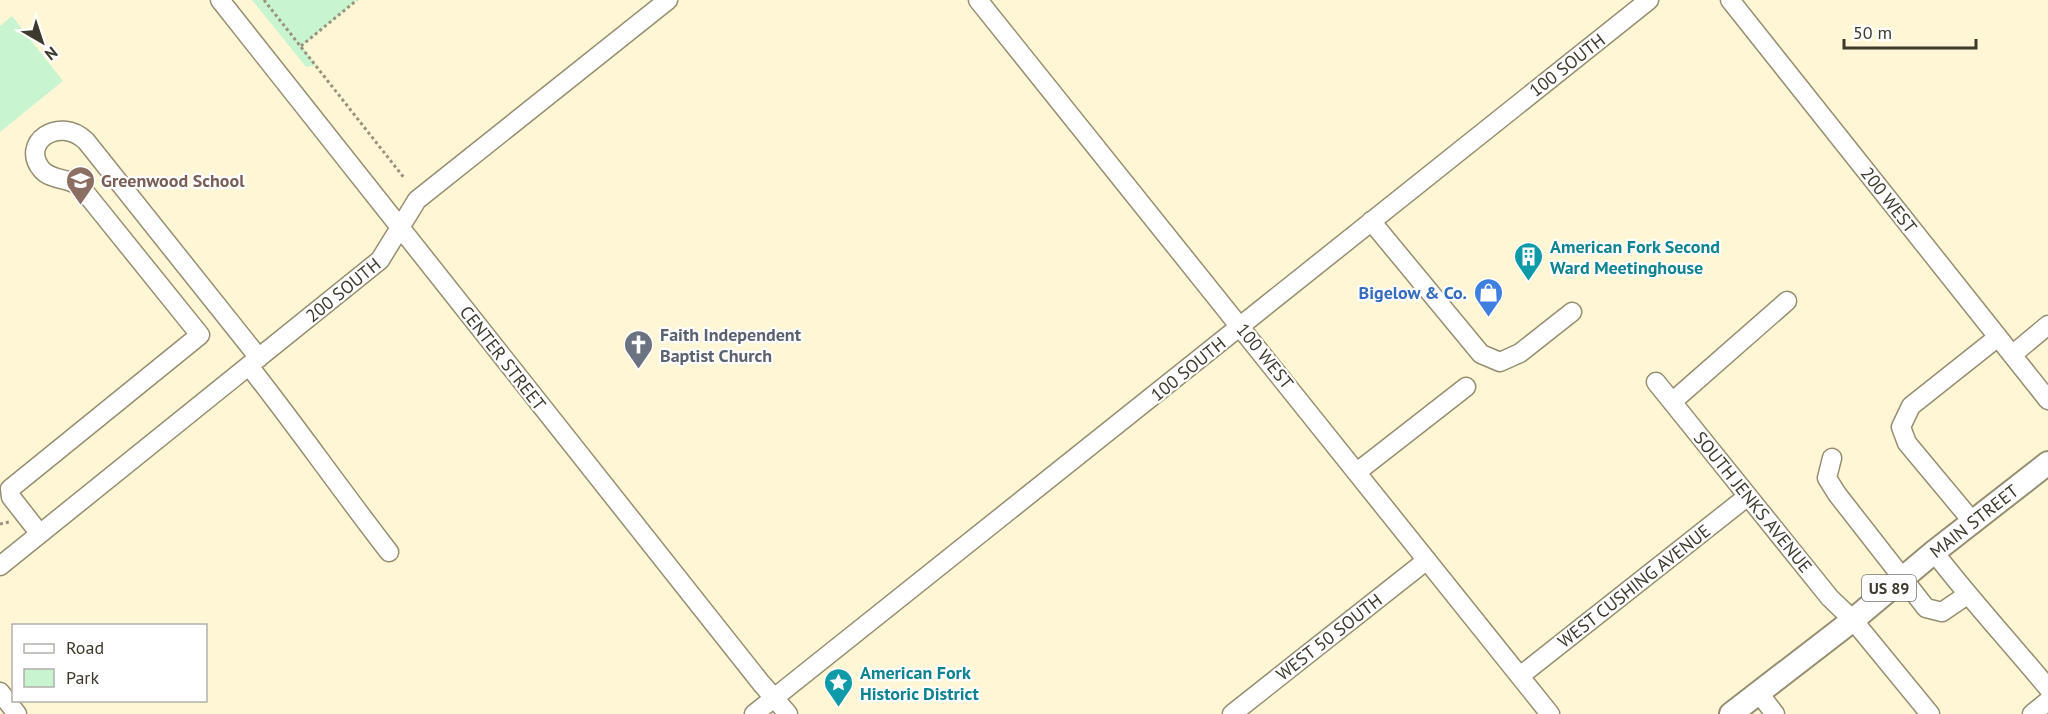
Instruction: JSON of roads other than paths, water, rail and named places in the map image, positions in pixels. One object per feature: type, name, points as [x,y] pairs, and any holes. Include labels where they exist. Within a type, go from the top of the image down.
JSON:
[{"type":"main road","name":"MAIN STREET","points":[[1731,714],[1853,620],[1901,578],[2048,463]]},
{"type":"street","name":"CENTER STREET","points":[[220,0],[788,714]]},
{"type":"street","name":"200 SOUTH","points":[[0,566],[381,260],[417,200],[668,0]]},
{"type":"street","name":"100 WEST","points":[[978,0],[1550,714]]},
{"type":"street","name":"100 SOUTH","points":[[754,714],[1649,0]]},
{"type":"street","name":"200 WEST","points":[[1731,0],[2048,400]]},
{"type":"street","points":[[200,335],[84,190],[73,181],[46,174],[40,169],[35,159],[37,149],[40,141],[48,133],[67,130],[78,133],[86,141],[226,314],[310,449],[389,552]]},
{"type":"street","points":[[1371,220],[1481,354],[1500,362],[1520,353],[1572,312]]},
{"type":"street","points":[[1672,402],[1787,301]]},
{"type":"street","points":[[40,534],[11,497],[10,489],[226,314]]},
{"type":"street","points":[[2012,355],[2048,325]]},
{"type":"street","points":[[1972,521],[1907,443],[1901,427],[1911,406],[1998,337]]},
{"type":"street","name":"SOUTH JENKS AVENUE","points":[[1656,382],[1830,598],[1853,620],[1930,714]]},
{"type":"street","points":[[1357,472],[1466,387]]},
{"type":"street","points":[[1832,458],[1827,478],[1837,494],[1901,578],[1930,610],[1942,612],[1967,595]]},
{"type":"street","name":"WEST CUSHING AVENUE","points":[[1520,676],[1748,496]]},
{"type":"street","points":[[1934,552],[1967,595],[2005,635],[2048,688]]},
{"type":"street","name":"WEST 50 SOUTH","points":[[1232,714],[1256,707],[1427,560]]},
{"type":"street","points":[[0,692],[17,714]]},
{"type":"street","points":[[1758,692],[1775,714]]},
{"type":"street","points":[[2032,714],[2048,701]]},
{"type":"place","name":"Greenwood School","points":[[80,206]]},
{"type":"place","name":"American Fork Second Ward Meetinghouse","points":[[1529,282]]},
{"type":"place","name":"Bigelow & Co.","points":[[1488,318]]},
{"type":"place","name":"Faith Independent Baptist Church","points":[[639,370]]},
{"type":"place","name":"American Fork Historic District","points":[[839,708]]}]
